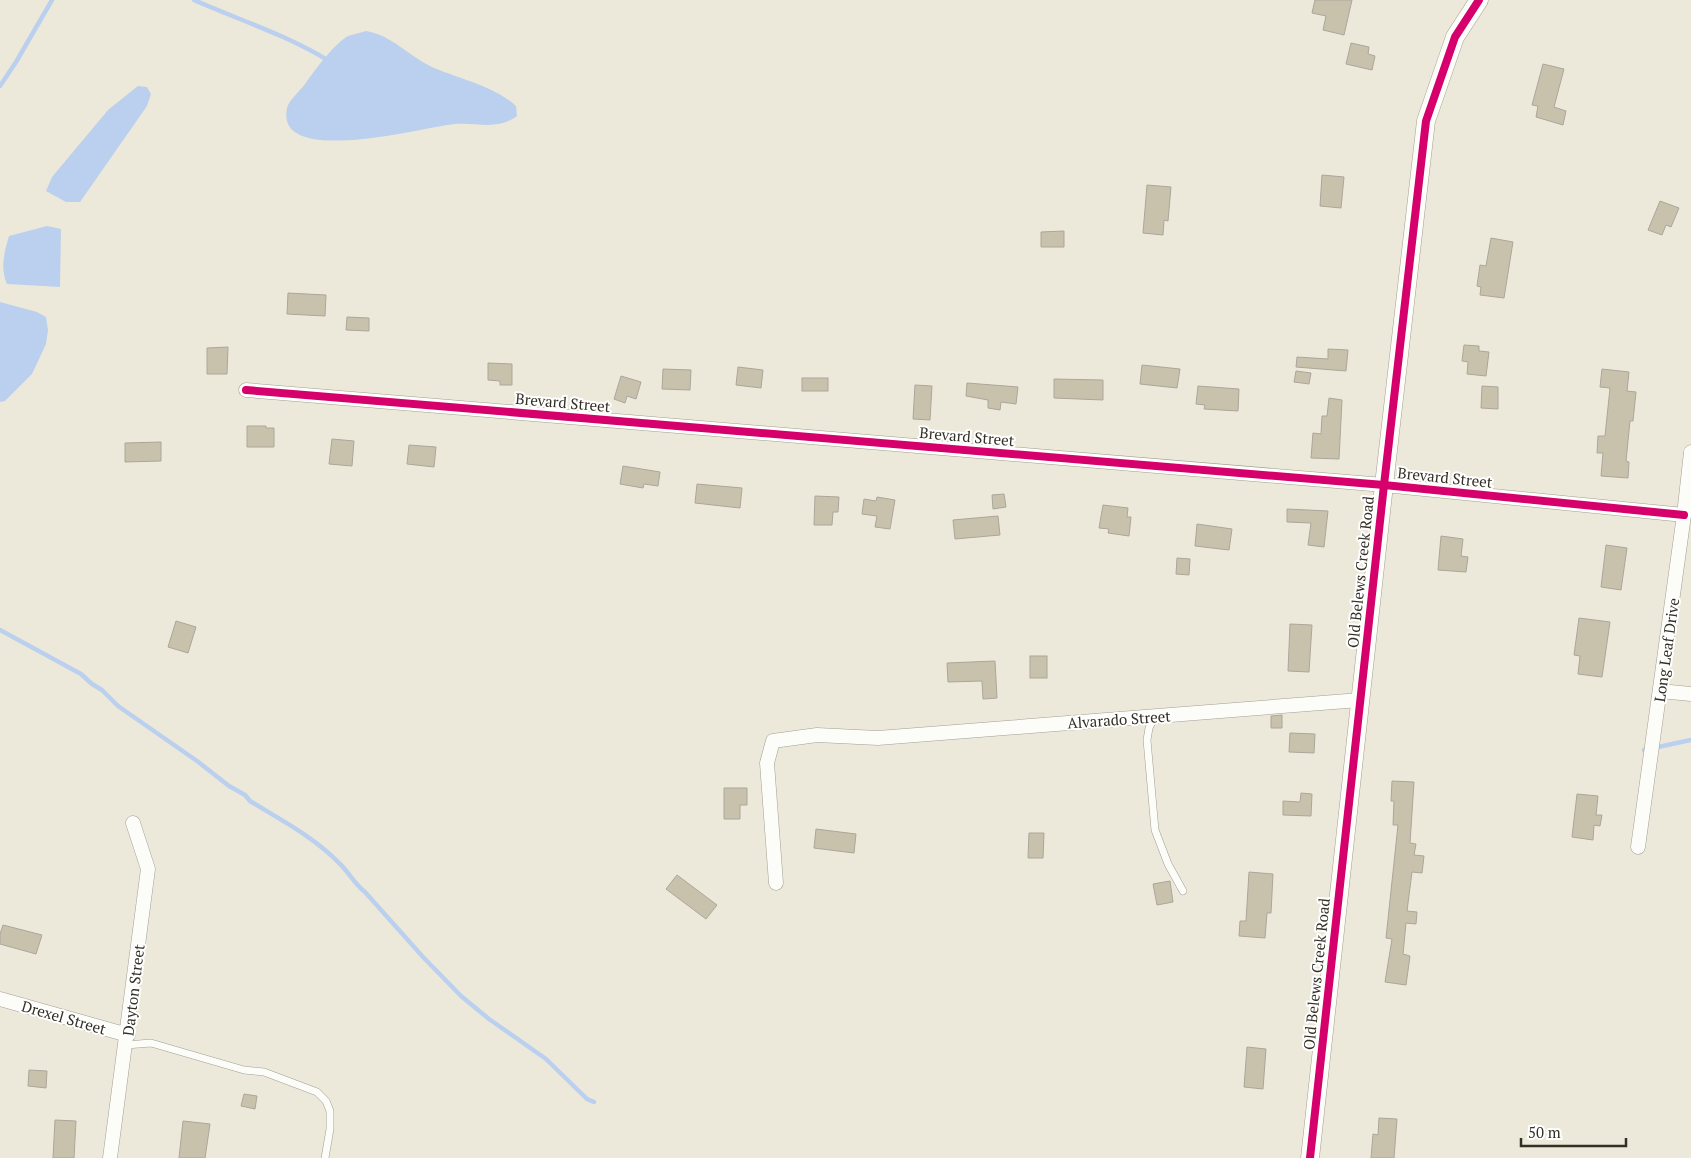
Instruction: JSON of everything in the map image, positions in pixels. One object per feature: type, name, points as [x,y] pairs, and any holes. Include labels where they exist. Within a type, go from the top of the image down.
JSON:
[{"type":"street","name":"Old Belews Creek Road","points":[[1310,1158],[1426,121],[1455,36],[1479,0]]},
{"type":"street","name":"Brevard Street","points":[[246,390],[1384,485],[1684,515]]},
{"type":"street","name":"Long Leaf Drive","points":[[1638,847],[1691,452]]},
{"type":"street","points":[[1660,691],[1691,694]]},
{"type":"street","name":"Alvarado Street","points":[[776,883],[767,764],[773,741],[817,734],[878,738],[1360,700]]},
{"type":"street","name":"Dayton Street","points":[[110,1158],[148,869],[133,823]]},
{"type":"street","name":"Drexel Street","points":[[0,998],[127,1040]]},
{"type":"lane","points":[[1155,716],[1149,728],[1147,740],[1155,830],[1168,864],[1183,891]]},
{"type":"lane","points":[[127,1040],[151,1043],[244,1070],[264,1072],[317,1092],[326,1101],[330,1111],[330,1129],[325,1158]]},
{"type":"water","points":[[366,31],[391,41],[430,66],[497,93],[516,106],[517,116],[509,121],[494,125],[455,124],[356,140],[327,140],[304,137],[289,126],[287,108],[290,102],[336,45],[348,36]]},
{"type":"water","points":[[138,86],[147,87],[151,94],[147,106],[80,202],[66,202],[46,191],[52,177],[108,110]]},
{"type":"water","points":[[47,226],[61,229],[60,287],[7,284],[3,266],[9,236]]},
{"type":"water","points":[[0,302],[37,312],[46,317],[48,330],[46,344],[32,374],[5,401],[0,402]]},
{"type":"building","points":[[1315,0],[1352,0],[1344,35],[1323,30],[1326,16],[1312,13]]},
{"type":"building","points":[[1351,43],[1369,47],[1368,54],[1375,56],[1372,70],[1346,64]]},
{"type":"building","points":[[1543,64],[1564,69],[1554,107],[1566,111],[1563,125],[1536,117],[1538,106],[1532,105]]},
{"type":"building","points":[[1322,175],[1344,177],[1341,208],[1320,206]]},
{"type":"building","points":[[1147,185],[1171,187],[1168,221],[1164,220],[1163,235],[1143,233]]},
{"type":"building","points":[[1660,201],[1679,208],[1671,227],[1666,225],[1662,235],[1648,230]]},
{"type":"building","points":[[1064,231],[1064,247],[1041,247],[1041,232]]},
{"type":"building","points":[[1491,238],[1513,242],[1504,298],[1480,295],[1481,287],[1477,286],[1480,265],[1486,266]]},
{"type":"building","points":[[288,293],[326,295],[325,316],[287,314]]},
{"type":"building","points":[[347,317],[369,318],[369,331],[346,330]]},
{"type":"building","points":[[1464,345],[1479,346],[1479,351],[1489,352],[1486,376],[1467,374],[1468,362],[1462,361]]},
{"type":"building","points":[[228,347],[227,374],[207,374],[207,348]]},
{"type":"building","points":[[1328,349],[1348,350],[1346,371],[1296,367],[1297,357],[1328,359]]},
{"type":"building","points":[[488,363],[512,364],[512,385],[500,385],[500,381],[488,380]]},
{"type":"building","points":[[1142,365],[1180,369],[1177,388],[1140,384]]},
{"type":"building","points":[[738,367],[763,370],[761,388],[736,385]]},
{"type":"building","points":[[663,369],[691,370],[690,390],[662,389]]},
{"type":"building","points":[[1602,369],[1629,372],[1627,391],[1636,392],[1633,421],[1630,421],[1626,461],[1629,462],[1628,478],[1601,476],[1603,453],[1597,453],[1598,436],[1605,436],[1610,388],[1600,387]]},
{"type":"building","points":[[1296,371],[1311,373],[1309,384],[1294,382]]},
{"type":"building","points":[[621,376],[641,382],[636,399],[627,396],[625,403],[614,399]]},
{"type":"building","points":[[802,378],[828,378],[828,391],[802,391]]},
{"type":"building","points":[[1054,379],[1103,380],[1103,400],[1054,398]]},
{"type":"building","points":[[967,383],[1018,387],[1016,404],[1001,402],[1000,410],[988,408],[988,400],[966,396]]},
{"type":"building","points":[[915,385],[932,386],[930,420],[913,419]]},
{"type":"building","points":[[1198,386],[1239,389],[1238,411],[1204,409],[1205,405],[1196,404]]},
{"type":"building","points":[[1482,386],[1498,387],[1498,409],[1481,408]]},
{"type":"building","points":[[1329,398],[1342,400],[1339,459],[1311,458],[1313,433],[1321,434],[1322,416],[1327,416]]},
{"type":"building","points":[[247,426],[274,428],[274,447],[247,447]]},
{"type":"building","points":[[332,439],[354,441],[352,466],[329,464]]},
{"type":"building","points":[[161,442],[161,461],[125,462],[125,443]]},
{"type":"building","points":[[409,445],[436,447],[434,467],[407,464]]},
{"type":"building","points":[[623,466],[660,472],[658,486],[644,484],[643,488],[620,484]]},
{"type":"building","points":[[697,484],[742,488],[740,508],[695,503]]},
{"type":"building","points":[[1004,494],[1006,507],[993,509],[992,495]]},
{"type":"building","points":[[815,496],[839,497],[838,512],[833,512],[832,525],[814,525]]},
{"type":"building","points":[[877,497],[895,500],[890,529],[875,527],[877,516],[862,514],[864,499],[876,501]]},
{"type":"building","points":[[1103,505],[1128,508],[1127,517],[1131,517],[1129,536],[1108,533],[1109,529],[1099,528]]},
{"type":"building","points":[[1287,509],[1328,511],[1324,547],[1308,545],[1311,523],[1287,522]]},
{"type":"building","points":[[998,516],[1000,535],[955,539],[953,520]]},
{"type":"building","points":[[1197,524],[1232,529],[1229,550],[1195,546]]},
{"type":"building","points":[[1441,536],[1463,539],[1461,556],[1468,557],[1466,572],[1438,570]]},
{"type":"building","points":[[1606,545],[1627,548],[1621,590],[1601,587]]},
{"type":"building","points":[[1177,558],[1190,559],[1189,575],[1176,574]]},
{"type":"building","points":[[1579,618],[1610,622],[1602,677],[1578,674],[1580,656],[1574,655]]},
{"type":"building","points":[[176,621],[196,627],[188,653],[168,647]]},
{"type":"building","points":[[1290,624],[1312,625],[1309,672],[1288,671]]},
{"type":"building","points":[[1030,656],[1047,656],[1047,678],[1030,678]]},
{"type":"building","points":[[995,661],[997,698],[983,699],[982,681],[948,682],[947,663]]},
{"type":"building","points":[[1282,715],[1282,728],[1271,728],[1271,716]]},
{"type":"building","points":[[1290,733],[1315,734],[1314,753],[1289,752]]},
{"type":"building","points":[[1392,781],[1414,782],[1410,843],[1416,844],[1414,855],[1424,856],[1422,873],[1412,872],[1407,911],[1417,912],[1416,924],[1406,923],[1403,954],[1410,956],[1406,985],[1385,982],[1392,939],[1386,938],[1398,825],[1393,825],[1394,801],[1391,801]]},
{"type":"building","points":[[724,788],[747,788],[747,805],[740,805],[740,819],[724,819]]},
{"type":"building","points":[[1301,793],[1312,794],[1311,816],[1283,815],[1283,801],[1300,802]]},
{"type":"building","points":[[1577,794],[1598,796],[1596,815],[1602,815],[1600,826],[1594,825],[1593,840],[1572,837]]},
{"type":"building","points":[[816,829],[856,834],[854,853],[814,848]]},
{"type":"building","points":[[1029,833],[1044,833],[1043,858],[1028,858]]},
{"type":"building","points":[[1249,872],[1273,874],[1271,913],[1267,913],[1265,938],[1239,936],[1240,921],[1246,921]]},
{"type":"building","points":[[677,875],[717,905],[706,919],[666,889]]},
{"type":"building","points":[[1170,881],[1173,902],[1157,905],[1153,884]]},
{"type":"building","points":[[3,925],[42,935],[36,954],[0,944],[0,934]]},
{"type":"building","points":[[1247,1047],[1266,1049],[1263,1089],[1244,1087]]},
{"type":"building","points":[[29,1070],[47,1071],[46,1088],[28,1086]]},
{"type":"building","points":[[244,1094],[257,1096],[255,1109],[241,1106]]},
{"type":"building","points":[[1379,1118],[1397,1119],[1394,1158],[1371,1158],[1373,1134],[1378,1135]]},
{"type":"building","points":[[55,1120],[76,1121],[74,1158],[53,1158]]},
{"type":"building","points":[[183,1121],[210,1124],[205,1158],[179,1158]]},
{"type":"waterway","points":[[0,86],[52,0]]},
{"type":"waterway","points":[[194,0],[280,36],[329,61]]},
{"type":"waterway","points":[[0,630],[81,674],[102,690],[118,706],[197,761],[229,786],[319,845],[343,867],[423,957],[461,996],[489,1019],[546,1059],[587,1099],[594,1102]]},
{"type":"waterway","points":[[1644,750],[1691,740]]},
{"type":"cycle path","points":[[1310,1158],[1426,121],[1455,37],[1479,0]]},
{"type":"cycle path","points":[[246,390],[1384,485],[1684,515]]}]
